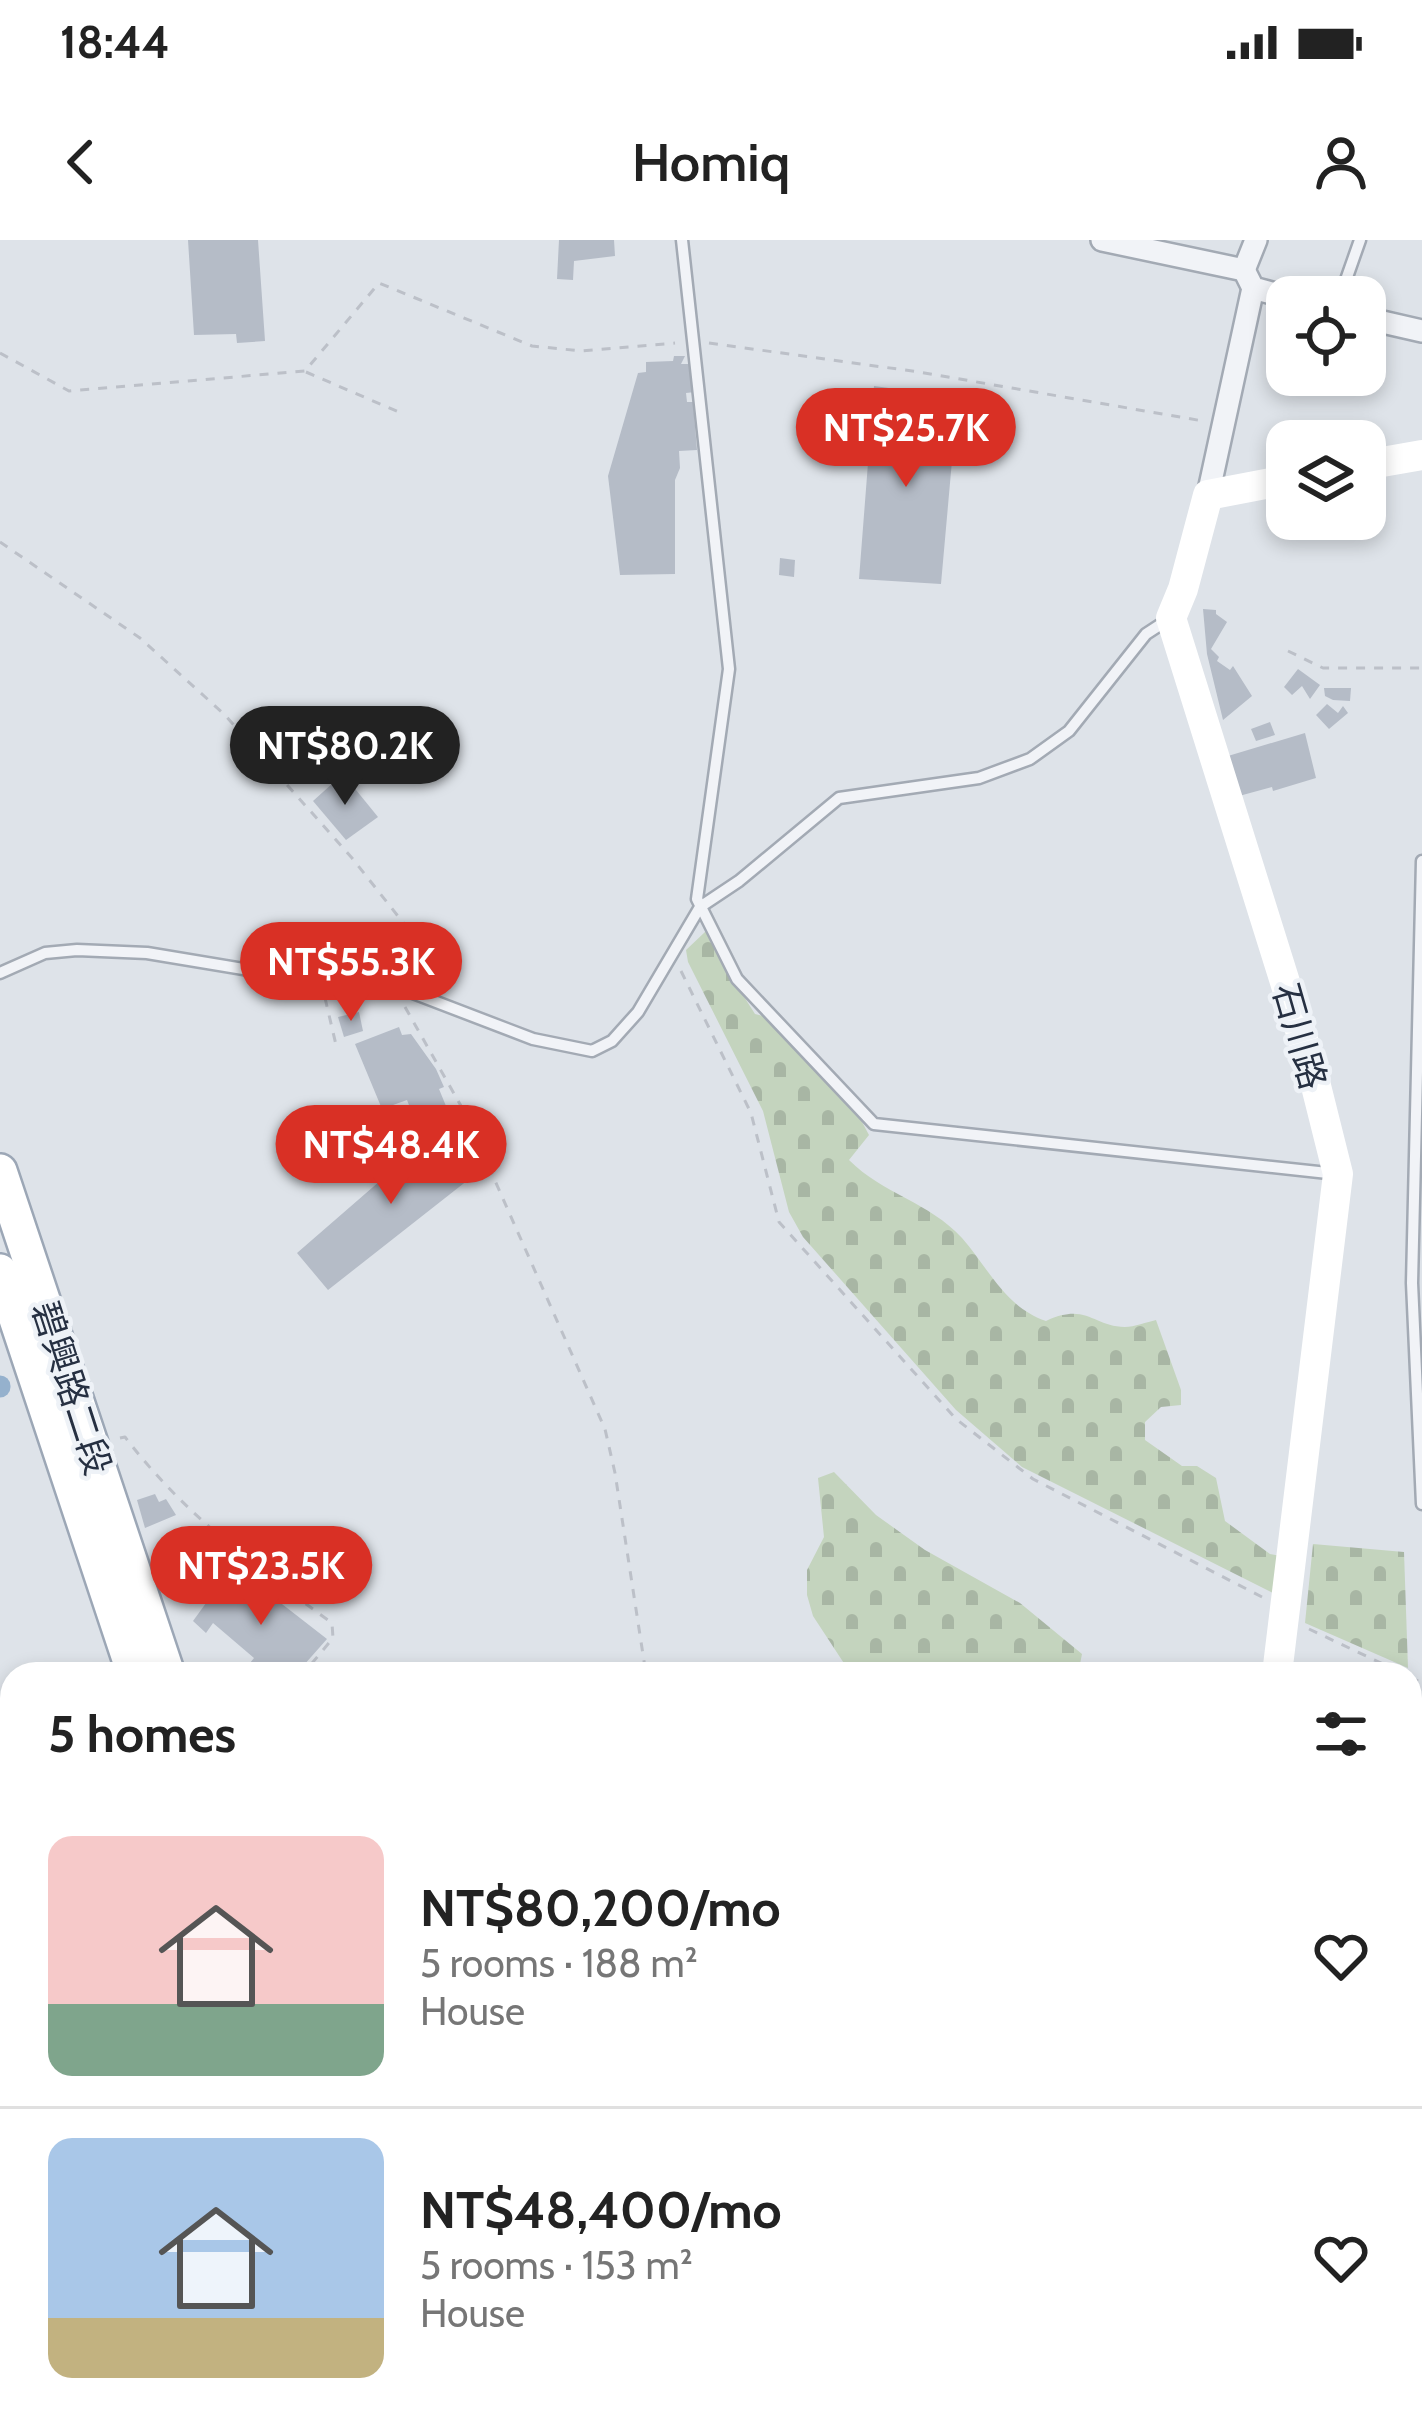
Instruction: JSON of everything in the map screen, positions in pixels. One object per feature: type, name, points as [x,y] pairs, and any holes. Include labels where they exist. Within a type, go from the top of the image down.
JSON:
[{"type":"main road","name":"碧興路二段","points":[[0,1171],[165,1662]]},
{"type":"main road","name":"碧興路二段","points":[[0,1271],[130,1662]]},
{"type":"street","points":[[1102,240],[1266,288]]},
{"type":"street","points":[[1171,618],[1208,495],[1256,240]]},
{"type":"street","points":[[1386,323],[1422,332]]},
{"type":"street","points":[[1386,461],[1422,455]]},
{"type":"street","points":[[1208,495],[1266,484]]},
{"type":"street","name":"石川路","points":[[1171,618],[1310,1063],[1337,1174],[1279,1662]]},
{"type":"lane","points":[[682,240],[729,669],[697,899],[737,979],[874,1124],[1337,1174]]},
{"type":"lane","points":[[1347,276],[1360,240]]},
{"type":"lane","points":[[0,974],[45,953],[147,953],[323,981],[392,985],[533,1039],[592,1051],[612,1041],[638,1012],[700,907],[739,881],[839,798],[979,778],[1030,759],[1069,731],[1146,634],[1171,618]]},
{"type":"lane","points":[[1422,861],[1412,1283],[1422,1504]]},
{"type":"path","points":[[304,371],[379,283],[532,346],[582,351],[695,341],[919,372],[1222,424]]},
{"type":"path","points":[[0,353],[69,391],[304,371],[401,413]]},
{"type":"path","points":[[0,542],[140,638],[225,715],[352,857],[405,925],[413,950],[416,993]]},
{"type":"path","points":[[1288,650],[1323,668],[1422,668]]},
{"type":"path","points":[[672,953],[751,1113],[779,1222],[956,1419],[1033,1479],[1286,1609],[1300,1625],[1378,1662]]},
{"type":"path","points":[[323,981],[337,1049]]},
{"type":"path","points":[[392,985],[465,1113],[605,1429],[644,1662]]},
{"type":"path","points":[[90,1444],[125,1437],[197,1520],[332,1623],[333,1638],[313,1662]]},
{"type":"green space","points":[[710,932],[755,1014],[771,1018],[854,1107],[869,1135],[849,1160],[862,1172],[949,1226],[1009,1297],[1032,1315],[1046,1321],[1081,1315],[1125,1327],[1156,1320],[1181,1390],[1181,1405],[1161,1407],[1145,1422],[1145,1440],[1182,1466],[1197,1466],[1216,1478],[1225,1521],[1270,1554],[1286,1557],[1285,1599],[1022,1467],[956,1410],[803,1237],[789,1212],[763,1111],[688,962],[686,950]]},
{"type":"green space","points":[[834,1472],[876,1515],[925,1550],[1020,1603],[1082,1654],[1080,1662],[843,1662],[813,1616],[807,1595],[807,1570],[824,1537],[818,1478]]},
{"type":"green space","points":[[1313,1544],[1404,1552],[1408,1662],[1394,1662],[1305,1623]]},
{"type":"building","points":[[188,240],[258,240],[265,341],[237,343],[236,334],[194,335]]},
{"type":"building","points":[[559,240],[614,240],[615,256],[574,261],[573,280],[557,279]]},
{"type":"building","points":[[674,356],[685,356],[681,364],[693,364],[695,392],[686,393],[687,402],[693,402],[697,450],[679,451],[675,574],[620,575],[608,476],[638,373],[646,372],[646,362],[673,361]]},
{"type":"building","points":[[874,386],[918,392],[917,413],[956,416],[941,584],[859,579]]},
{"type":"building","points":[[780,558],[795,560],[794,577],[779,575]]},
{"type":"building","points":[[1203,609],[1216,610],[1227,622],[1211,649],[1217,661],[1230,670],[1233,666],[1252,696],[1223,720],[1207,654]]},
{"type":"building","points":[[1298,669],[1320,685],[1310,699],[1302,686],[1292,695],[1284,687]]},
{"type":"building","points":[[1324,688],[1351,688],[1350,701],[1325,696]]},
{"type":"building","points":[[1327,704],[1338,713],[1343,706],[1348,713],[1329,729],[1316,715]]},
{"type":"building","points":[[1270,722],[1275,735],[1256,741],[1251,729]]},
{"type":"building","points":[[1305,733],[1316,778],[1239,796],[1228,756]]},
{"type":"building","points":[[343,774],[378,817],[346,840],[313,801]]},
{"type":"building","points":[[359,1012],[363,1031],[344,1037],[338,1017]]},
{"type":"building","points":[[399,1027],[402,1035],[411,1034],[444,1087],[439,1089],[446,1106],[414,1118],[407,1100],[382,1109],[355,1044]]},
{"type":"building","points":[[461,1126],[482,1169],[328,1290],[297,1253],[426,1141],[432,1148]]},
{"type":"building","points":[[155,1494],[159,1502],[166,1499],[176,1515],[145,1528],[137,1500]]},
{"type":"building","points":[[230,1570],[235,1573],[226,1587],[235,1594],[251,1580],[327,1639],[307,1662],[251,1662],[254,1658],[213,1623],[206,1633],[193,1621]]}]
